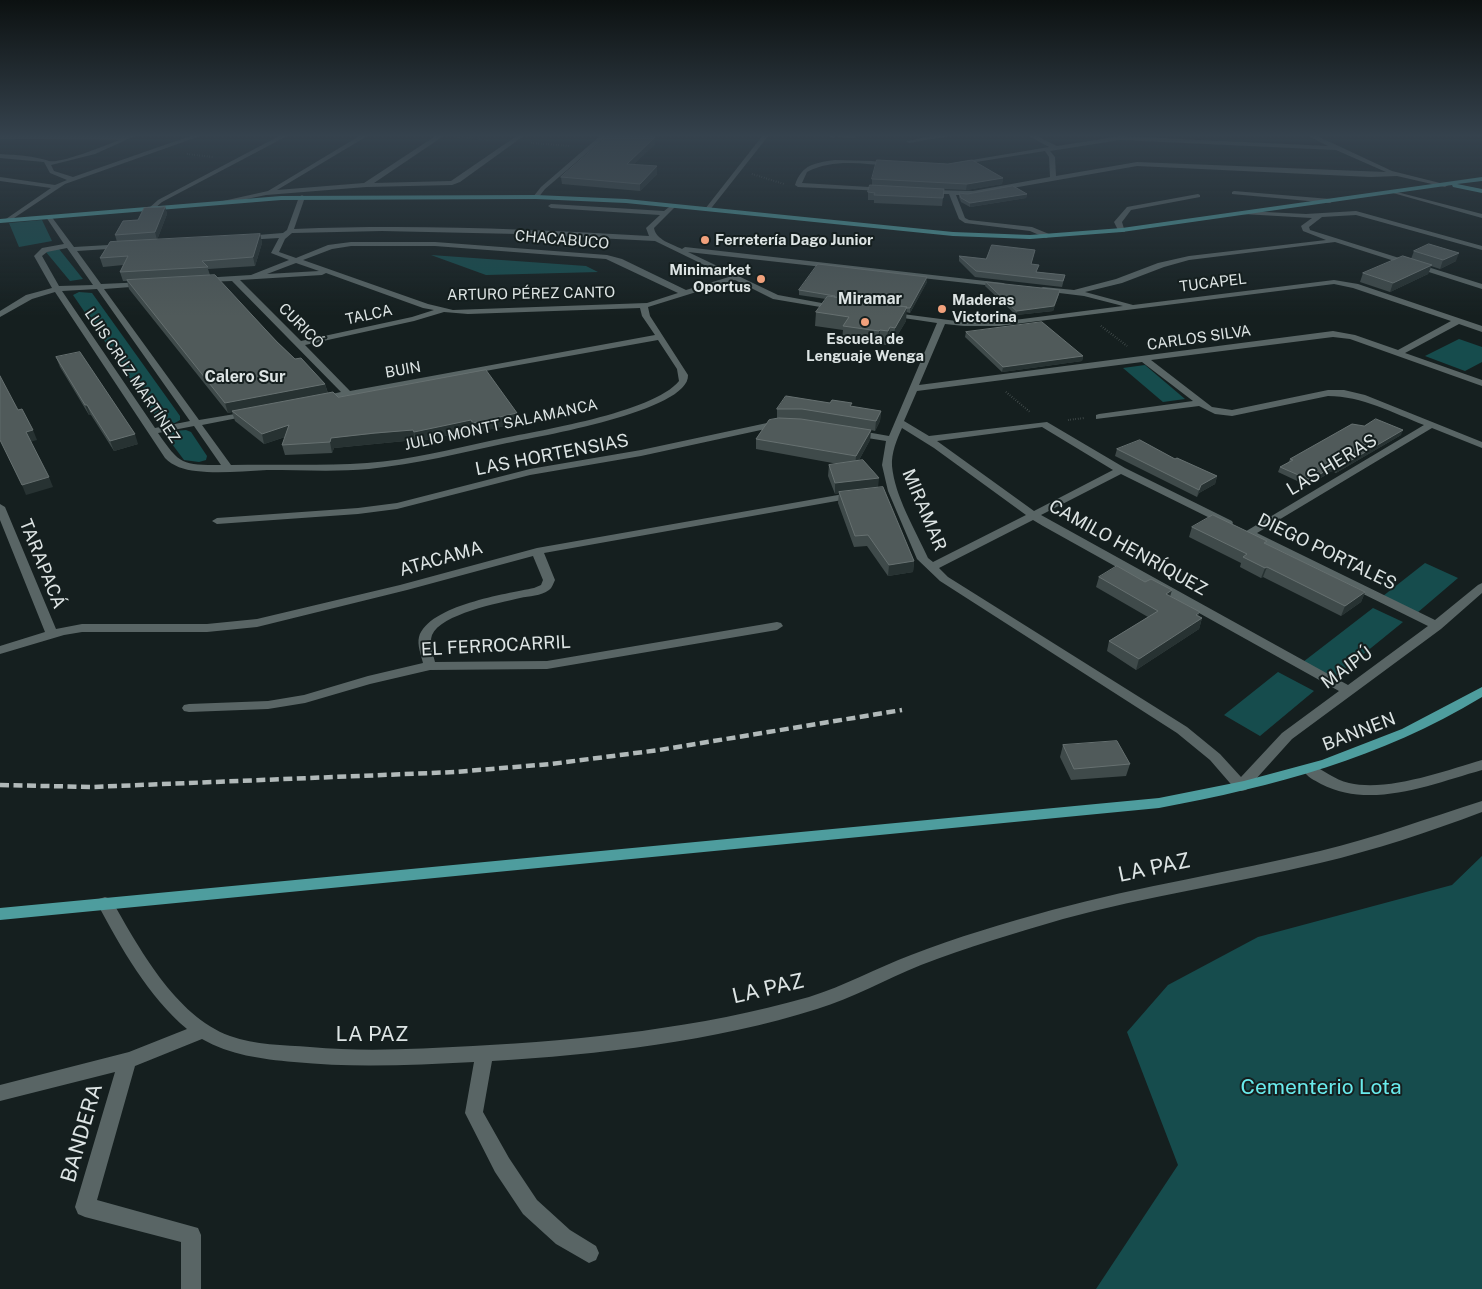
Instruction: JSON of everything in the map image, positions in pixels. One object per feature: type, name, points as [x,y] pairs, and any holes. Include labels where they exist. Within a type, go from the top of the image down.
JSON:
[{"type":"main road","points":[[4,221],[217,202],[302,197],[536,197],[619,200],[945,234],[996,237],[1046,236],[1122,230],[1372,195]]},
{"type":"main road","name":"BANNEN","points":[[1241,786],[1310,770],[1385,744],[1454,709],[1482,691]]},
{"type":"main road","points":[[0,914],[1112,808],[1168,801],[1241,786]]},
{"type":"street","points":[[4,221],[43,195]]},
{"type":"street","points":[[152,208],[171,195]]},
{"type":"street","points":[[217,202],[254,195]]},
{"type":"street","points":[[707,210],[718,195]]},
{"type":"street","points":[[953,195],[962,218],[967,222],[1036,230],[1046,236]]},
{"type":"street","points":[[1260,195],[1330,201]]},
{"type":"street","points":[[1406,195],[1482,216]]},
{"type":"street","points":[[1122,230],[1118,222],[1129,208],[1198,196]]},
{"type":"street","name":"ARTURO PÉREZ CANTO","points":[[302,197],[288,233],[275,254],[413,302],[444,310],[468,312],[644,306],[734,278]]},
{"type":"street","points":[[551,206],[665,213]]},
{"type":"street","points":[[673,206],[650,228],[651,234],[656,239],[783,300],[851,309]]},
{"type":"street","points":[[1245,213],[1361,214],[1482,248]]},
{"type":"street","points":[[1320,215],[1306,224],[1305,229],[1316,236],[1482,287]]},
{"type":"street","name":"LUIS CRUZ MARTÍNEZ","points":[[49,217],[229,469]]},
{"type":"street","points":[[237,238],[376,228],[506,229],[656,239]]},
{"type":"street","points":[[1073,292],[1119,281],[1161,265],[1189,258],[1332,241]]},
{"type":"street","name":"CHACABUCO","points":[[252,277],[331,247],[350,244],[435,244],[591,255],[619,261],[686,294]]},
{"type":"street","points":[[70,247],[130,246]]},
{"type":"street","name":"LUIS CRUZ MARTÍNEZ","points":[[70,247],[45,250],[38,256],[57,288],[170,458],[178,463],[196,468],[229,469]]},
{"type":"street","points":[[675,248],[1014,286]]},
{"type":"street","name":"ARTURO PÉREZ CANTO","points":[[192,281],[329,273]]},
{"type":"street","name":"CURICÓ","points":[[234,278],[348,394]]},
{"type":"street","name":"TUCAPEL","points":[[942,321],[994,324],[1334,282],[1355,286],[1482,329]]},
{"type":"street","points":[[0,315],[30,297],[57,288],[155,283]]},
{"type":"street","points":[[1034,288],[1073,292],[1136,307]]},
{"type":"street","name":"JULIO MONTT SALAMANCA","points":[[229,469],[384,464],[614,417],[667,394],[683,382],[682,369],[646,316],[644,306]]},
{"type":"street","name":"TALCA","points":[[300,344],[414,320],[444,310]]},
{"type":"street","points":[[878,313],[942,321]]},
{"type":"street","name":"MIRAMAR","points":[[942,321],[892,439],[887,465],[888,491],[918,549],[931,568],[944,579],[1182,730],[1215,757],[1241,786]]},
{"type":"street","points":[[1399,353],[1458,321]]},
{"type":"street","name":"CARLOS SILVA","points":[[913,389],[1333,334],[1352,337],[1482,383]]},
{"type":"street","name":"BUIN","points":[[310,402],[660,337]]},
{"type":"street","points":[[1145,360],[1201,404],[1213,411],[1227,413],[1328,393],[1344,393],[1356,395],[1482,445]]},
{"type":"street","points":[[1099,416],[1201,404]]},
{"type":"street","points":[[152,431],[262,410]]},
{"type":"street","name":"CAMILO HENRÍQUEZ","points":[[899,422],[929,439],[1005,497],[1032,515],[1349,691]]},
{"type":"street","name":"LAS HORTENSIAS","points":[[218,521],[397,506],[530,472],[641,453],[772,424],[793,423]]},
{"type":"street","points":[[929,439],[1044,424]]},
{"type":"street","name":"DIEGO PORTALES","points":[[1044,424],[1121,470],[1437,626]]},
{"type":"street","name":"LAS HERAS","points":[[1250,533],[1431,425]]},
{"type":"street","points":[[847,432],[892,439]]},
{"type":"street","points":[[931,568],[1121,470]]},
{"type":"street","name":"ATACAMA","points":[[0,650],[82,628],[207,628],[257,622],[403,588],[537,551],[866,494]]},
{"type":"street","name":"TARAPACÁ","points":[[0,507],[52,635]]},
{"type":"street","points":[[430,666],[425,639],[428,631],[437,622],[469,608],[546,587],[549,580],[537,551]]},
{"type":"street","name":"MAIPÚ","points":[[1241,786],[1287,736],[1437,626],[1482,587]]},
{"type":"street","name":"EL FERROCARRIL","points":[[189,708],[268,705],[305,700],[368,680],[430,666],[547,665],[777,626]]},
{"type":"street","points":[[1310,770],[1319,777],[1341,786],[1364,790],[1381,789],[1441,777],[1482,765]]},
{"type":"street","name":"LA PAZ","points":[[105,904],[137,956],[184,1017],[219,1039],[236,1045],[281,1053],[327,1057],[373,1059],[484,1054],[616,1041],[715,1025],[807,1005],[840,994],[932,954],[1034,921],[1148,892],[1352,849],[1418,829],[1482,806]]},
{"type":"street","points":[[0,1093],[165,1049],[202,1030]]},
{"type":"street","points":[[484,1054],[474,1113],[502,1165],[530,1207],[563,1237],[589,1254]]},
{"type":"street","name":"BANDERA","points":[[128,1060],[85,1207],[191,1234],[191,1289]]},
{"type":"path","points":[[1084,313],[1145,360]]},
{"type":"path","points":[[993,379],[1044,424]]},
{"type":"path","points":[[1066,420],[1099,416]]},
{"type":"green space","points":[[42,220],[52,241],[19,247],[9,223]]},
{"type":"green space","points":[[59,249],[83,279],[70,281],[46,252]]},
{"type":"green space","points":[[431,255],[586,266],[598,272],[486,275]]},
{"type":"green space","points":[[79,292],[92,293],[180,416],[180,420],[169,424],[159,421],[73,295]]},
{"type":"green space","points":[[1459,339],[1482,347],[1482,362],[1465,371],[1425,356]]},
{"type":"green space","points":[[1145,365],[1185,399],[1163,402],[1123,368]]},
{"type":"green space","points":[[186,430],[191,432],[207,456],[206,460],[199,462],[184,460],[169,440],[168,436],[175,431]]},
{"type":"green space","points":[[1425,563],[1458,578],[1417,613],[1383,596]]},
{"type":"green space","points":[[1373,608],[1403,622],[1334,678],[1303,662]]},
{"type":"green space","points":[[1278,672],[1314,691],[1260,736],[1224,715]]},
{"type":"green space","name":"Cementerio Lota","points":[[1482,856],[1482,1289],[1096,1289],[1178,1165],[1127,1032],[1168,985],[1258,937],[1452,885]]},
{"type":"building","points":[[878,195],[943,195],[943,198]]},
{"type":"building","points":[[960,195],[1020,195],[970,203],[961,198]]},
{"type":"building","points":[[165,207],[155,232],[115,235],[123,221],[138,220],[144,208]]},
{"type":"building","points":[[260,234],[253,257],[202,261],[208,267],[120,272],[128,256],[100,258],[110,242]]},
{"type":"building","points":[[1429,244],[1459,253],[1443,260],[1414,251]]},
{"type":"building","points":[[992,245],[1035,250],[1031,264],[1039,265],[1036,272],[1065,275],[1063,281],[976,271],[959,256],[986,259]]},
{"type":"building","points":[[1403,256],[1432,265],[1393,283],[1363,273]]},
{"type":"building","points":[[818,264],[927,277],[910,308],[906,308],[799,290]]},
{"type":"building","points":[[215,275],[277,342],[295,359],[301,358],[325,384],[225,403],[127,280]]},
{"type":"building","points":[[986,282],[1060,290],[1054,306],[1017,311]]},
{"type":"building","points":[[828,296],[907,307],[895,328],[890,327],[888,331],[843,326],[849,317],[816,312]]},
{"type":"building","points":[[1042,322],[1083,356],[1003,367],[966,332]]},
{"type":"building","points":[[80,352],[135,434],[110,441],[87,405],[85,405],[56,357]]},
{"type":"building","points":[[486,370],[517,413],[473,423],[471,420],[414,432],[413,430],[375,433],[331,438],[330,442],[282,445],[289,425],[262,434],[232,411],[333,392],[338,397]]},
{"type":"building","points":[[0,376],[18,410],[22,409],[33,430],[26,432],[49,477],[22,485],[0,440]]},
{"type":"building","points":[[786,396],[830,403],[832,400],[852,403],[850,406],[881,411],[876,421],[802,409],[777,409]]},
{"type":"building","points":[[779,418],[801,419],[871,430],[856,456],[756,439],[769,420]]},
{"type":"building","points":[[1376,419],[1403,430],[1338,468],[1334,466],[1310,480],[1280,467],[1293,460],[1290,459],[1352,424],[1364,426]]},
{"type":"building","points":[[1140,440],[1175,459],[1177,458],[1217,476],[1201,485],[1199,490],[1117,449]]},
{"type":"building","points":[[863,460],[879,478],[835,483],[829,465]]},
{"type":"building","points":[[883,487],[914,561],[889,565],[868,535],[855,536],[839,492]]},
{"type":"building","points":[[1213,515],[1267,541],[1264,543],[1365,592],[1345,606],[1243,557],[1247,554],[1192,527]]},
{"type":"building","points":[[1117,566],[1145,582],[1151,579],[1172,590],[1166,594],[1200,612],[1196,615],[1202,618],[1139,659],[1109,641],[1158,611],[1099,577]]},
{"type":"building","points":[[1117,741],[1130,764],[1074,769],[1063,745]]},
{"type":"railway","points":[[0,785],[92,787],[455,772],[551,764],[659,750],[902,710]]},
{"type":"place","name":"Ferretería Dago Junior","points":[[705,240]]},
{"type":"place","name":"Minimarket Oportus","points":[[761,279]]},
{"type":"place","name":"Maderas Victorina","points":[[942,309]]},
{"type":"place","name":"Escuela de Lenguaje Wenga","points":[[865,322]]},
{"type":"district","name":"Miramar","points":[[870,299]]},
{"type":"district","name":"Calero Sur","points":[[245,377]]}]
